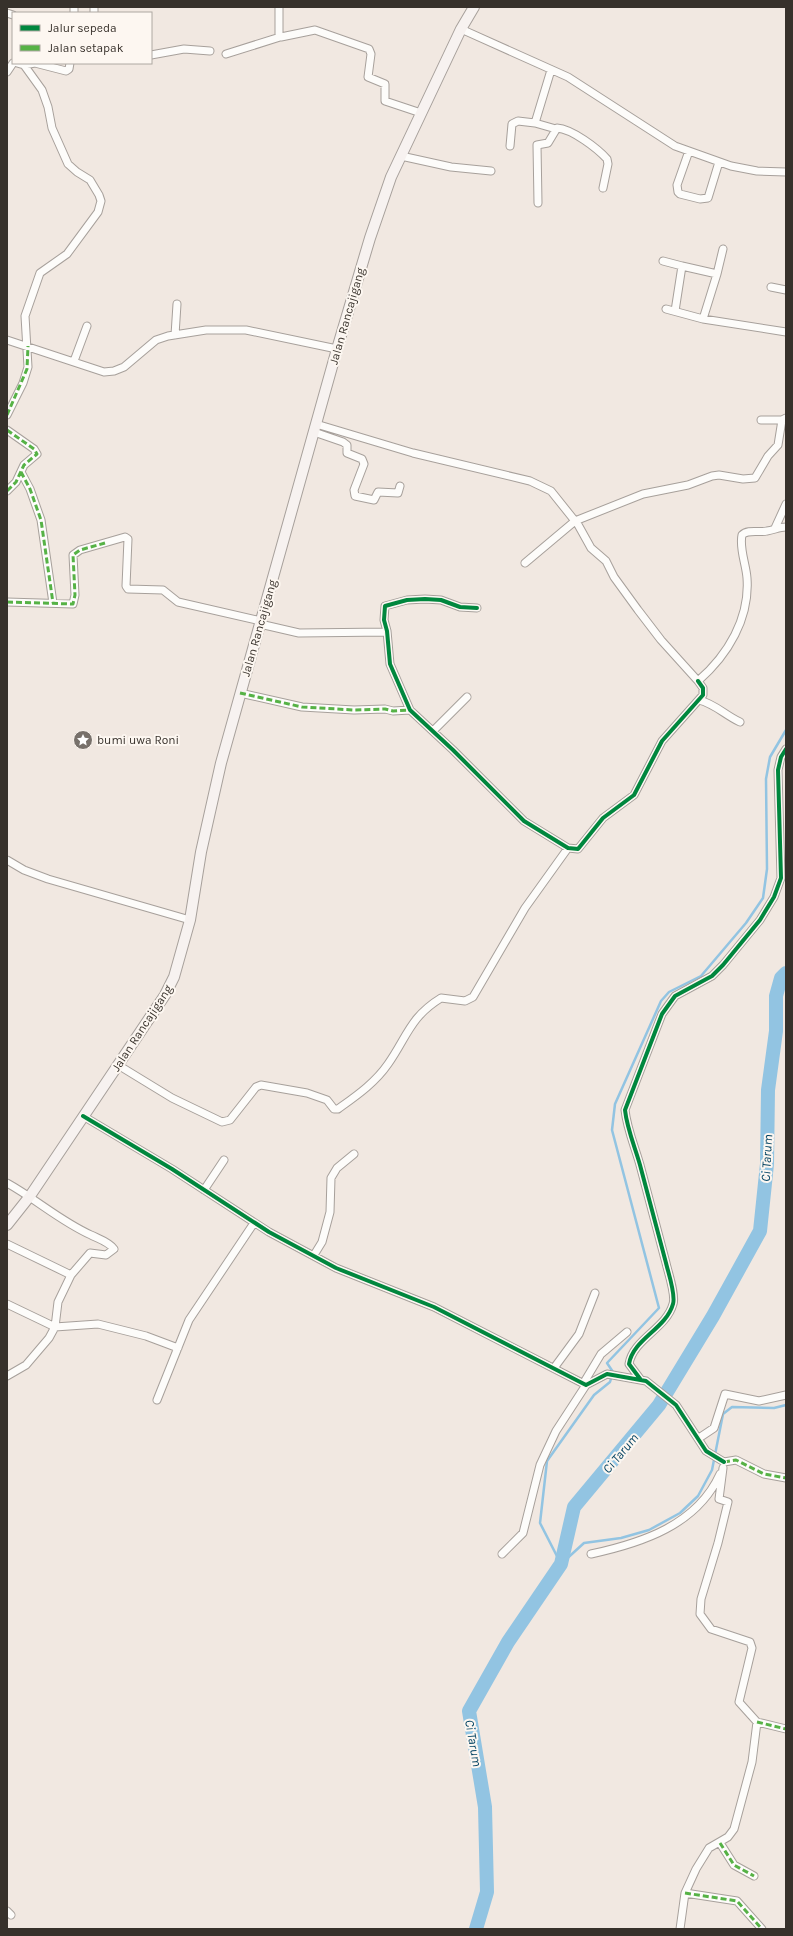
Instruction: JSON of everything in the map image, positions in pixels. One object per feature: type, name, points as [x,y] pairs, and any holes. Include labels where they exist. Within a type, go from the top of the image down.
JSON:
[{"type":"main road","name":"Jalan Rancajigang","points":[[7,1225],[30,1196],[170,987],[190,920],[207,823],[240,693],[337,349],[370,238],[391,177],[461,29],[474,7]]},
{"type":"street","points":[[279,7],[280,37]]},
{"type":"street","points":[[461,29],[568,78],[675,146],[719,162],[757,171],[786,172]]},
{"type":"street","points":[[226,54],[280,37],[315,30],[369,49],[371,54],[368,77],[385,84],[385,101],[421,113]]},
{"type":"street","points":[[152,55],[184,48],[210,51]]},
{"type":"street","points":[[7,415],[27,369],[28,346],[25,322],[26,312],[41,272],[67,254],[98,212],[100,201],[99,195],[90,180],[68,164],[52,128],[44,94],[20,64]]},
{"type":"street","points":[[39,64],[66,71],[69,68],[70,64]]},
{"type":"street","points":[[535,123],[551,70]]},
{"type":"street","points":[[510,146],[512,124],[518,121],[535,123],[569,132],[606,157],[608,164],[603,188]]},
{"type":"street","points":[[538,203],[537,145],[548,143],[556,129]]},
{"type":"street","points":[[689,151],[677,186],[680,194],[700,199],[708,198],[719,162]]},
{"type":"street","points":[[401,156],[444,166],[491,171]]},
{"type":"street","points":[[703,319],[723,249]]},
{"type":"street","points":[[663,262],[717,274]]},
{"type":"street","points":[[675,311],[682,266]]},
{"type":"street","points":[[770,287],[786,290]]},
{"type":"street","points":[[175,335],[177,304]]},
{"type":"street","points":[[666,309],[703,319],[786,332]]},
{"type":"street","points":[[74,361],[87,326]]},
{"type":"street","points":[[7,340],[108,372],[132,361],[156,340],[175,335],[224,329],[282,336],[337,349]]},
{"type":"street","points":[[525,563],[576,521],[628,499],[661,490],[688,485],[712,476],[720,475],[743,479],[755,478],[768,456],[778,445],[784,419],[761,420]]},
{"type":"street","points":[[315,428],[343,442],[347,445],[347,453],[362,459],[364,464],[354,490],[355,496],[361,499],[374,500],[378,492],[398,493],[400,486]]},
{"type":"street","points":[[315,428],[530,481],[551,491],[576,521],[591,548],[604,558],[614,577],[661,640],[698,681],[704,691],[703,695],[658,747],[634,795],[603,818],[578,849],[568,848],[524,821],[410,710],[390,664],[387,632],[384,625],[384,608],[390,604],[425,599],[441,600],[460,607],[477,608]]},
{"type":"street","points":[[7,430],[36,452],[36,456],[24,465],[16,482],[7,491]]},
{"type":"street","points":[[20,472],[30,489],[41,520],[53,603]]},
{"type":"street","points":[[775,528],[786,504]]},
{"type":"street","points":[[698,681],[725,653],[734,638],[746,603],[747,578],[742,535],[745,532],[768,531],[775,528],[786,527]]},
{"type":"street","points":[[7,602],[69,604],[74,602],[72,561],[75,552],[125,537],[128,538],[127,588],[133,590],[163,590],[178,602],[261,622],[299,633],[387,632]]},
{"type":"street","points":[[240,693],[302,707],[354,710],[385,709],[393,712],[410,710]]},
{"type":"street","points":[[433,731],[467,697]]},
{"type":"street","points":[[699,700],[714,705],[729,717],[740,722]]},
{"type":"street","points":[[641,1380],[629,1364],[630,1356],[667,1318],[674,1303],[644,1180],[626,1123],[625,1110],[662,1014],[675,996],[712,976],[760,920],[774,897],[781,878],[778,770],[781,757],[786,749]]},
{"type":"street","points":[[118,1065],[172,1098],[222,1122],[230,1120],[256,1087],[262,1085],[307,1093],[327,1100],[334,1109],[338,1109],[362,1092],[387,1066],[417,1017],[441,998],[465,1001],[473,997],[525,908],[568,848]]},
{"type":"street","points":[[7,860],[24,870],[44,877],[190,920]]},
{"type":"street","points":[[83,1116],[129,1143],[254,1222],[314,1256],[372,1284],[434,1307],[584,1384]]},
{"type":"street","points":[[314,1256],[322,1242],[330,1212],[331,1178],[337,1168],[354,1154]]},
{"type":"street","points":[[204,1190],[224,1160]]},
{"type":"street","points":[[7,1183],[30,1196],[60,1218],[113,1247],[114,1251],[108,1255],[90,1253],[71,1275],[58,1302],[55,1327],[49,1338],[26,1365],[7,1376]]},
{"type":"street","points":[[157,1400],[193,1313],[254,1222]]},
{"type":"street","points":[[7,1244],[71,1275]]},
{"type":"street","points":[[554,1368],[579,1334],[595,1293]]},
{"type":"street","points":[[7,1304],[55,1327],[98,1324],[146,1336],[178,1348]]},
{"type":"street","points":[[502,1554],[523,1533],[540,1465],[556,1431],[600,1354],[627,1332]]},
{"type":"street","points":[[584,1384],[607,1374],[641,1380],[652,1385],[676,1404],[708,1452],[723,1463],[736,1460],[764,1474],[786,1478]]},
{"type":"street","points":[[699,1438],[713,1430],[725,1394],[759,1401],[786,1395]]},
{"type":"street","points":[[591,1554],[625,1547],[666,1530],[688,1516],[717,1482],[723,1463]]},
{"type":"street","points":[[723,1463],[719,1499],[728,1502],[718,1543],[705,1583],[699,1612],[704,1622],[711,1629],[748,1641],[751,1644],[752,1648],[739,1701],[757,1722],[786,1729]]},
{"type":"street","points":[[680,1929],[685,1893],[709,1848],[728,1837],[734,1829],[752,1762],[757,1722]]},
{"type":"street","points":[[720,1843],[734,1865],[754,1876]]},
{"type":"street","points":[[685,1893],[737,1901],[762,1929]]},
{"type":"waterway","points":[[786,730],[770,757],[766,779],[767,869],[763,898],[746,923],[701,976],[669,992],[661,1001],[615,1104],[612,1130],[659,1308],[607,1363],[613,1372],[610,1382],[594,1395],[547,1461],[540,1523],[561,1564],[584,1543],[621,1538],[649,1530],[680,1513],[698,1496],[712,1470],[723,1414],[732,1407],[774,1408],[786,1405]]},
{"type":"waterway","name":"Ci Tarum","points":[[476,1929],[487,1892],[485,1807],[469,1711],[508,1642],[561,1564],[574,1507],[659,1405],[713,1316],[760,1231],[767,1164],[768,1090],[776,1031],[776,996],[781,978],[786,973]]},
{"type":"marked path","points":[[7,415],[27,369],[28,346]]},
{"type":"marked path","points":[[7,430],[34,449],[37,454],[24,465],[16,482],[7,491]]},
{"type":"marked path","points":[[21,472],[30,489],[41,520],[53,603]]},
{"type":"marked path","points":[[7,602],[73,604],[75,595],[73,555],[80,550],[105,543]]},
{"type":"marked path","points":[[240,693],[302,707],[354,710],[410,710]]},
{"type":"marked path","points":[[724,1462],[736,1460],[764,1474],[786,1478]]},
{"type":"marked path","points":[[757,1722],[786,1729]]},
{"type":"marked path","points":[[720,1843],[734,1865],[754,1876]]},
{"type":"marked path","points":[[685,1893],[737,1901],[762,1929]]},
{"type":"cycle path","points":[[477,608],[460,607],[441,600],[425,599],[407,600],[385,606],[384,620],[387,631],[390,664],[410,710],[453,750],[524,821],[568,848],[578,849],[603,818],[634,795],[662,741],[703,695],[703,688],[698,681]]},
{"type":"cycle path","points":[[641,1380],[629,1364],[632,1355],[643,1341],[664,1320],[669,1313],[674,1300],[673,1289],[638,1158],[627,1124],[625,1110],[662,1014],[675,996],[712,976],[723,965],[760,920],[774,897],[781,878],[778,770],[781,757],[786,749]]},
{"type":"cycle path","points":[[83,1116],[172,1169],[269,1232],[336,1268],[434,1307],[586,1385],[607,1374],[646,1381],[676,1405],[706,1451],[724,1462]]},
{"type":"place","name":"bumi uwa Roni","points":[[83,740]]}]
